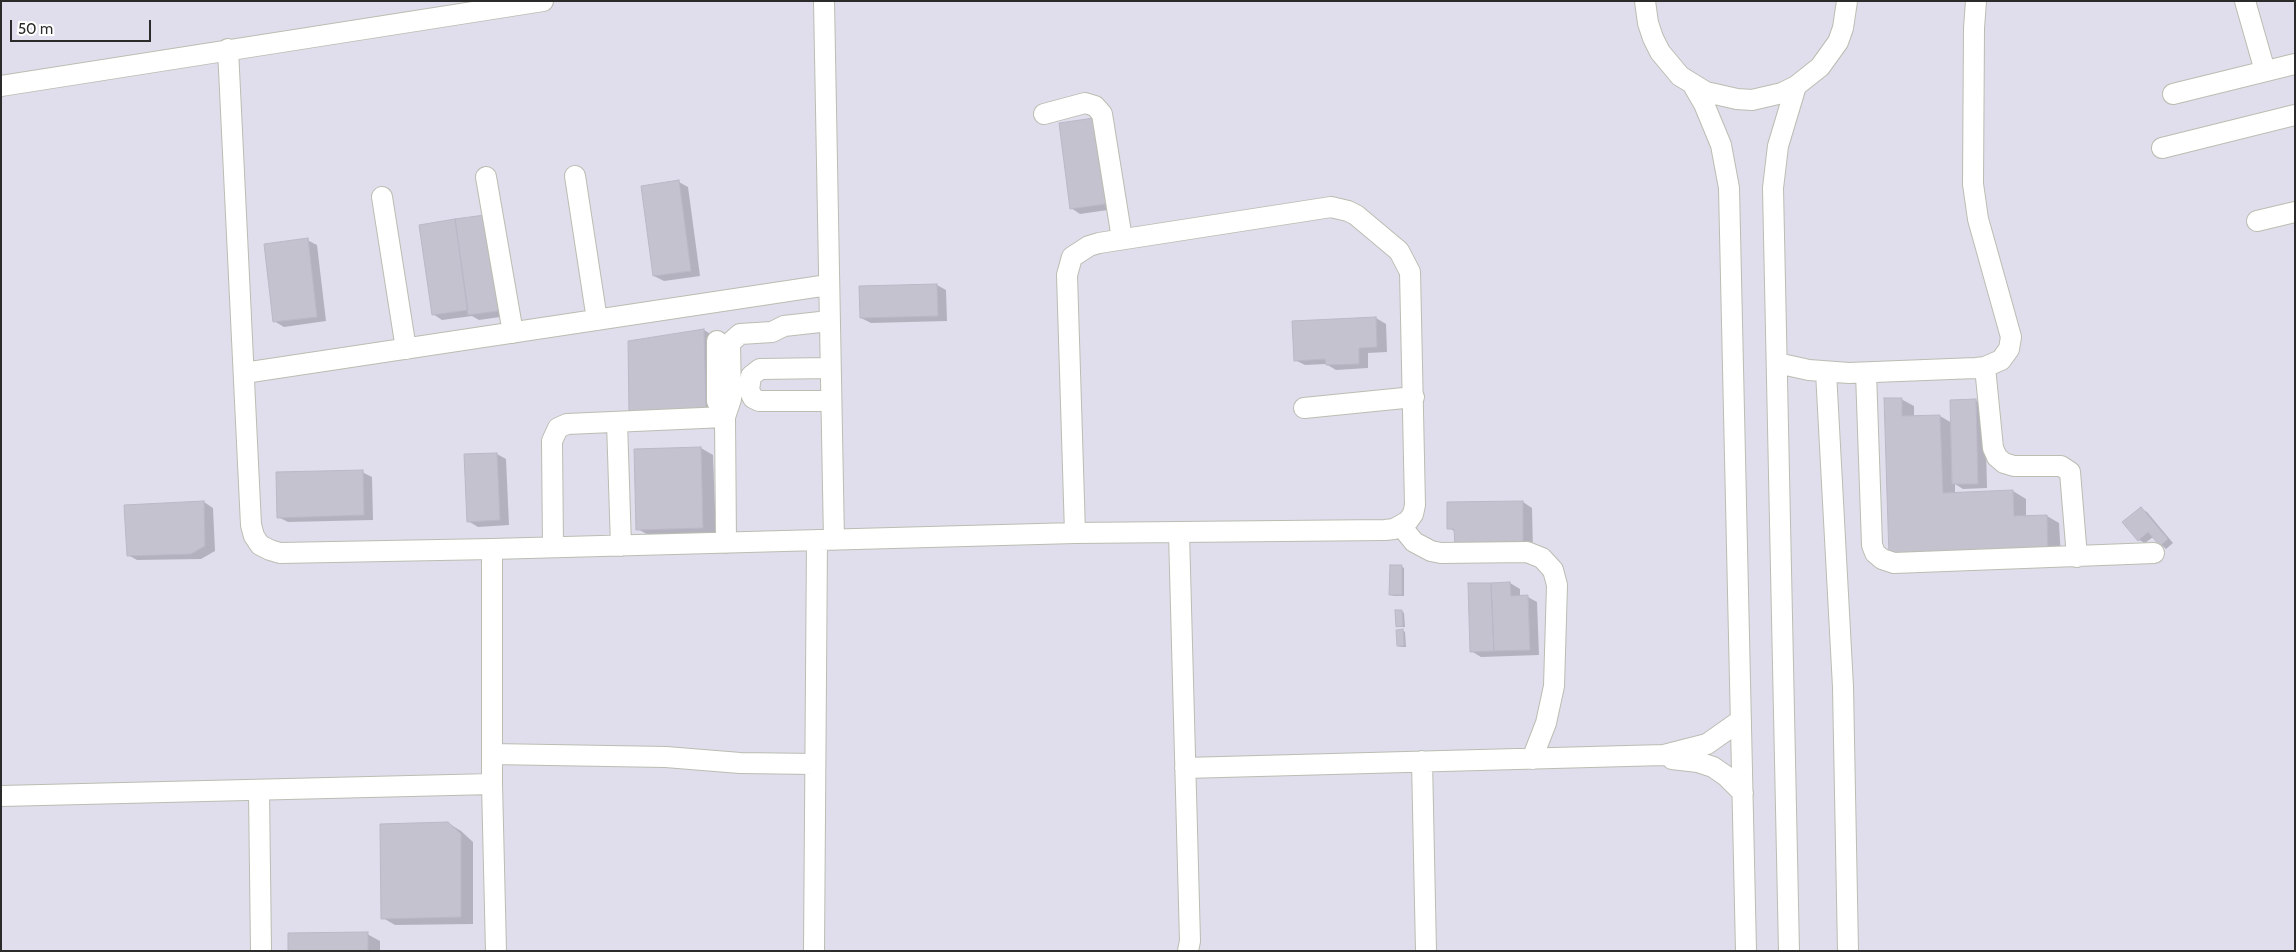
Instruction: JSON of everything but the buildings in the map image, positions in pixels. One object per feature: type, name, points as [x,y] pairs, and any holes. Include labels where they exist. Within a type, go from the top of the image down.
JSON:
[{"type":"street","points":[[1,86],[543,1]]},
{"type":"street","points":[[814,951],[815,764],[830,401],[824,1]]},
{"type":"street","points":[[1644,4],[1648,24],[1660,52],[1680,76],[1693,85],[1721,97],[1752,100],[1782,93],[1796,86],[1820,67],[1830,55],[1843,28],[1847,1]]},
{"type":"street","points":[[1776,363],[1826,372],[1866,372],[1984,367],[2001,360],[2006,355],[2011,343],[1974,202],[1972,166],[1976,1]]},
{"type":"street","points":[[2245,1],[2266,71]]},
{"type":"street","points":[[228,49],[251,525],[254,536],[260,545],[280,552],[620,546],[1075,533],[1385,530],[1401,526],[1413,514],[1415,505],[1410,272],[1399,251],[1348,211],[1331,207],[1122,239],[1089,246],[1078,252],[1068,266],[1075,533]]},
{"type":"street","points":[[2173,94],[2295,64]]},
{"type":"street","points":[[1693,85],[1704,104],[1721,145],[1729,188],[1746,951]]},
{"type":"street","points":[[1789,951],[1773,188],[1778,146],[1796,86]]},
{"type":"street","points":[[1044,114],[1085,103],[1094,106],[1102,114],[1122,239]]},
{"type":"street","points":[[2162,148],[2295,115]]},
{"type":"street","points":[[575,176],[597,320]]},
{"type":"street","points":[[486,177],[513,332]]},
{"type":"street","points":[[382,197],[406,349]]},
{"type":"street","points":[[2257,221],[2295,212]]},
{"type":"street","points":[[244,373],[828,285]]},
{"type":"street","points":[[726,543],[725,417],[731,399],[729,348],[732,339],[740,334],[772,332],[784,326],[829,321]]},
{"type":"street","points":[[1984,367],[1993,448],[1997,456],[2004,463],[2014,466],[2061,466],[2070,472],[2077,557]]},
{"type":"street","points":[[830,368],[760,370],[750,376],[749,390],[753,398],[758,401],[830,401]]},
{"type":"street","points":[[1826,372],[1843,687],[1848,951]]},
{"type":"street","points":[[1866,372],[1872,545],[1878,556],[1885,561],[1894,563],[2154,553]]},
{"type":"street","points":[[1304,408],[1414,397]]},
{"type":"street","points":[[554,547],[552,441],[555,432],[567,424],[725,417]]},
{"type":"street","points":[[617,422],[620,546]]},
{"type":"street","points":[[1401,526],[1414,542],[1431,551],[1440,553],[1527,552],[1542,558],[1552,570],[1557,585],[1554,686],[1546,723],[1532,758]]},
{"type":"street","points":[[1179,533],[1190,941],[1188,951]]},
{"type":"street","points":[[492,549],[492,784],[496,951]]},
{"type":"street","points":[[1185,768],[1664,755],[1707,744],[1741,720]]},
{"type":"street","points":[[492,754],[666,758],[740,764],[815,764]]},
{"type":"street","points":[[1664,755],[1673,759],[1698,762],[1713,767],[1726,776],[1742,793]]},
{"type":"street","points":[[1422,762],[1426,951]]},
{"type":"street","points":[[1,796],[259,792],[492,784]]},
{"type":"street","points":[[259,792],[261,951]]}]
